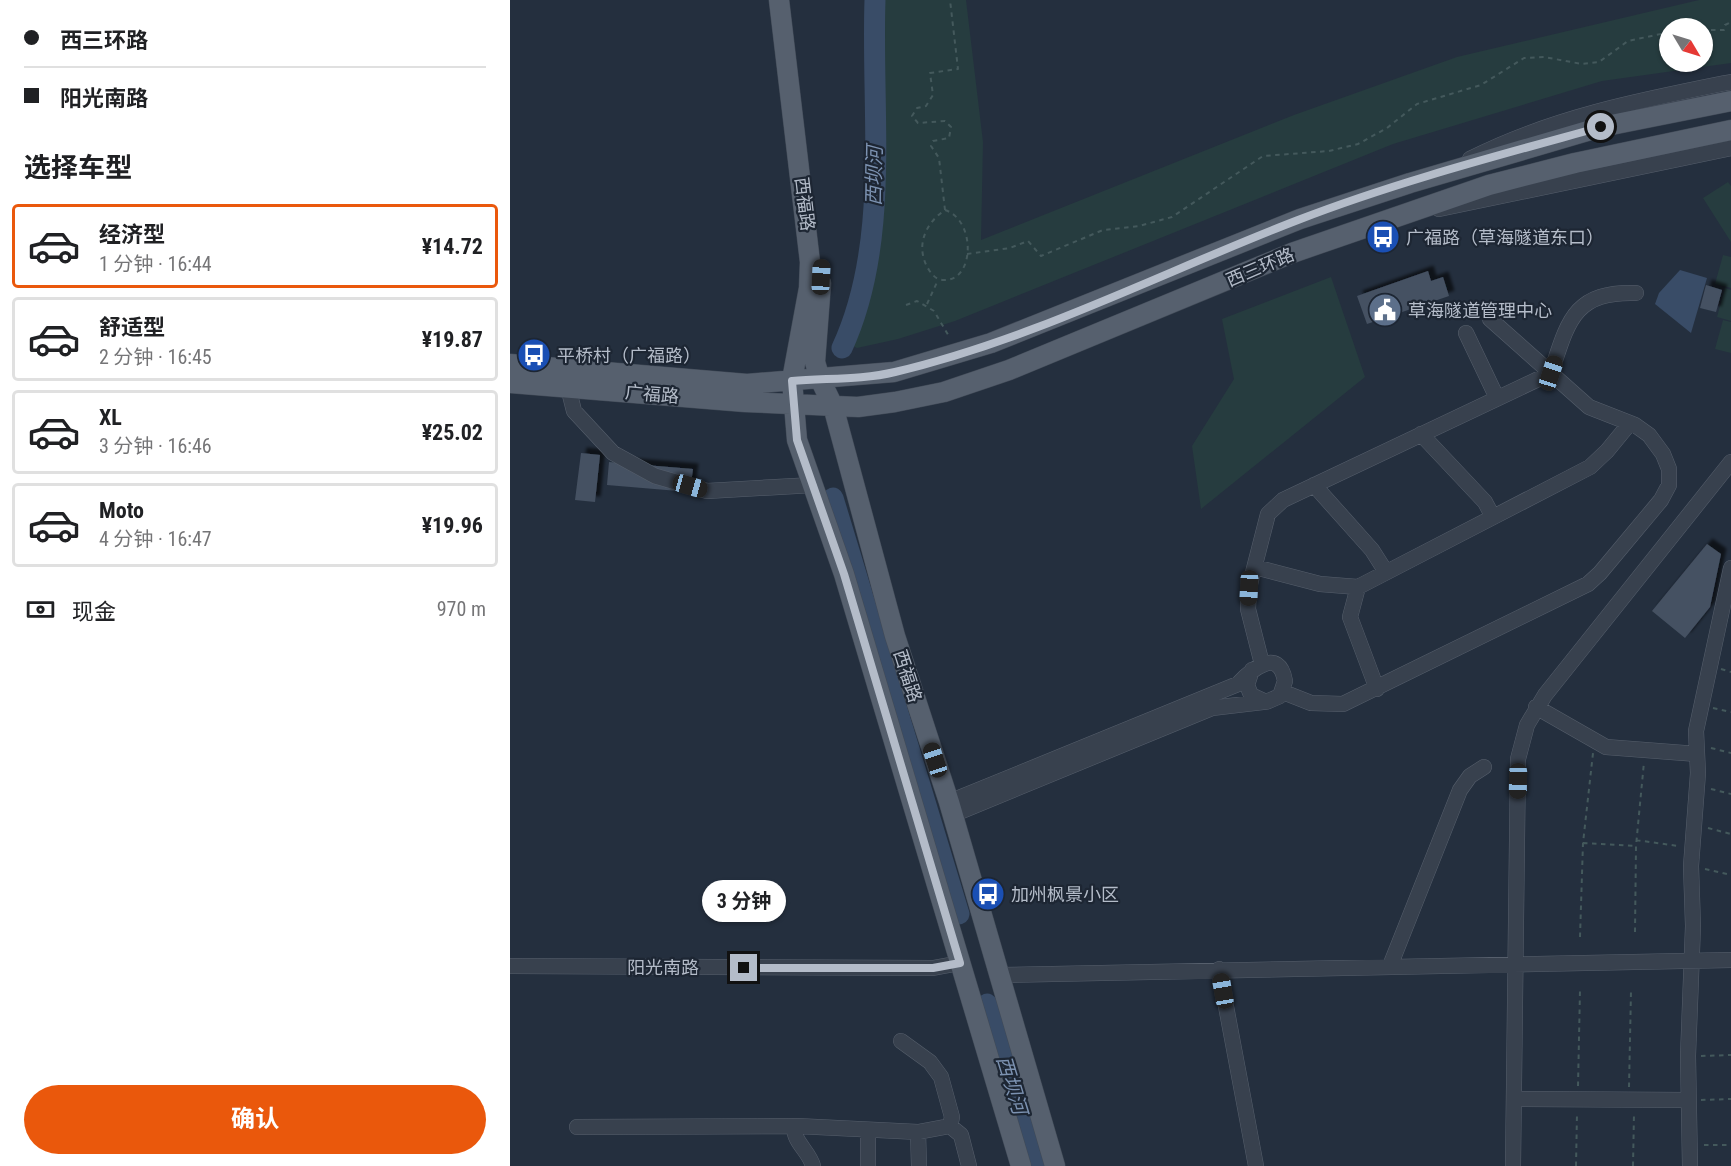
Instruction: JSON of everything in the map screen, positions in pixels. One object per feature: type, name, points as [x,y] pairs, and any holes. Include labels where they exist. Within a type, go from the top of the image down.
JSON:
[{"type":"main road","name":"西福路","points":[[779,0],[810,262],[809,288],[792,381],[794,428],[844,574],[1021,1166]]},
{"type":"main road","name":"西福路","points":[[790,0],[822,253],[815,362],[820,379],[833,406],[896,636],[950,808],[1055,1166]]},
{"type":"main road","name":"西三环路","points":[[820,379],[894,372],[958,354],[1121,292],[1300,219],[1443,173],[1601,127],[1731,101]]},
{"type":"main road","name":"西三环路","points":[[793,404],[858,407],[944,392],[1009,370],[1292,252],[1489,184],[1731,130]]},
{"type":"main road","name":"广福路","points":[[510,364],[747,384],[820,379]]},
{"type":"main road","name":"广福路","points":[[510,383],[793,404]]},
{"type":"main road","points":[[757,403],[778,413],[794,428]]},
{"type":"street","points":[[1443,173],[1497,146],[1581,114],[1731,82]]},
{"type":"street","points":[[1401,215],[1468,204],[1731,148]]},
{"type":"street","points":[[1266,702],[1256,698],[1249,690],[1247,679],[1257,667],[1248,609],[1255,567],[1268,514],[1283,500],[1551,373],[1566,327],[1587,301],[1603,294],[1636,293]]},
{"type":"street","points":[[1283,692],[1311,703],[1327,706],[1343,704],[1588,584],[1600,573],[1660,500],[1669,485],[1669,469],[1663,454],[1648,435],[1630,423],[1588,407],[1490,320]]},
{"type":"street","points":[[1466,333],[1497,399]]},
{"type":"street","points":[[568,387],[574,411],[613,453],[655,476],[707,491],[813,486]]},
{"type":"street","points":[[1255,567],[1320,584],[1358,587],[1590,467],[1607,451],[1630,423]]},
{"type":"street","points":[[1421,434],[1485,502],[1493,517]]},
{"type":"street","points":[[1513,1166],[1518,759],[1527,725],[1536,707],[1731,462]]},
{"type":"street","points":[[1314,485],[1372,550],[1386,572]]},
{"type":"street","points":[[1690,1166],[1688,1056],[1693,926],[1691,847],[1697,785],[1696,731],[1731,568]]},
{"type":"street","points":[[1358,587],[1350,617],[1377,689]]},
{"type":"street","points":[[1273,664],[1282,671],[1285,681],[1283,692],[1276,699],[1212,708],[950,808],[1238,684],[1257,667],[1273,664]]},
{"type":"street","points":[[1536,707],[1606,747],[1645,750],[1696,749]]},
{"type":"street","points":[[1390,966],[1460,790],[1470,776],[1484,767]]},
{"type":"street","points":[[1000,975],[1731,960]]},
{"type":"street","name":"阳光南路","points":[[510,966],[933,968],[960,963]]},
{"type":"street","points":[[1219,969],[1256,1166]]},
{"type":"street","points":[[901,1041],[930,1062],[941,1077],[952,1117],[950,1126]]},
{"type":"street","points":[[1514,1099],[1688,1100]]},
{"type":"street","points":[[577,1127],[794,1126],[918,1132],[950,1126],[961,1135],[969,1166]]},
{"type":"street","points":[[794,1126],[794,1136],[811,1158],[813,1166]]},
{"type":"street","points":[[867,1166],[868,1130]]},
{"type":"street","points":[[918,1132],[919,1166]]},
{"type":"path","points":[[945,210],[939,158],[931,146],[933,141],[949,138],[951,128],[945,121],[918,123],[912,116],[917,108],[926,106],[933,95],[930,73],[958,69],[950,0]]},
{"type":"path","points":[[1713,30],[1724,30],[1725,25],[1731,22]]},
{"type":"path","points":[[967,254],[1010,248],[1028,241],[1041,256],[1103,230],[1139,226],[1172,217],[1263,156],[1329,151],[1358,144],[1387,128],[1417,104],[1481,85],[1524,58],[1544,57],[1582,64],[1599,62],[1628,41],[1659,34]]},
{"type":"path","points":[[945,210],[953,213],[963,225],[968,240],[964,265],[953,278],[946,281],[938,280],[927,268],[922,244],[927,228],[945,210]]},
{"type":"path","points":[[926,305],[938,280]]},
{"type":"path","points":[[906,305],[917,302],[934,311],[958,354]]},
{"type":"path","points":[[1701,705],[1731,712]]},
{"type":"path","points":[[1580,937],[1583,843],[1594,741]]},
{"type":"path","points":[[1696,749],[1731,753]]},
{"type":"path","points":[[1635,932],[1636,840],[1645,750]]},
{"type":"path","points":[[1697,785],[1731,794]]},
{"type":"path","points":[[1693,825],[1731,834]]},
{"type":"path","points":[[1636,840],[1691,847]]},
{"type":"path","points":[[1583,843],[1636,846]]},
{"type":"path","points":[[1691,866],[1731,875]]},
{"type":"path","points":[[1576,1166],[1580,990]]},
{"type":"path","points":[[1631,991],[1633,1166]]},
{"type":"path","points":[[1688,1056],[1731,1055]]},
{"type":"path","points":[[1688,1100],[1731,1099]]},
{"type":"path","points":[[1689,1146],[1731,1145]]},
{"type":"green space","points":[[881,0],[966,0],[983,142],[981,240],[1294,115],[1457,57],[1699,0],[1731,0],[1731,63],[1713,66],[1713,18],[1659,18],[1659,72],[1666,72],[1602,81],[1393,144],[955,321],[898,339],[857,348],[851,345],[874,267],[882,208]]},
{"type":"green space","points":[[1728,182],[1731,186],[1731,242],[1703,198]]},
{"type":"green space","points":[[1723,255],[1731,257],[1731,288],[1715,284]]},
{"type":"green space","points":[[1331,277],[1365,377],[1201,509],[1192,446],[1234,379],[1222,319]]},
{"type":"green space","points":[[1725,288],[1731,290],[1731,321],[1717,317]]},
{"type":"green space","points":[[1723,320],[1731,322],[1731,353],[1715,349]]},
{"type":"water","points":[[1680,270],[1707,278],[1691,333],[1655,304],[1659,293]]},
{"type":"building","name":"草海隧道管理中心","points":[[1428,271],[1431,281],[1443,277],[1449,296],[1367,324],[1357,296]]},
{"type":"building","points":[[1706,285],[1722,290],[1716,312],[1700,308]]},
{"type":"building","points":[[581,453],[600,455],[595,502],[575,500]]},
{"type":"building","points":[[609,462],[693,469],[690,492],[607,485]]},
{"type":"building","points":[[1707,544],[1721,554],[1710,607],[1685,638],[1652,611]]},
{"type":"waterway","name":"西坝河","points":[[842,348],[857,307],[867,265],[873,221],[876,132],[875,0]]},
{"type":"waterway","name":"西坝河","points":[[833,498],[959,914]]},
{"type":"waterway","name":"西坝河","points":[[987,1004],[1037,1166]]},
{"type":"place","name":"广福路（草海隧道东口）","points":[[1383,237]]},
{"type":"place","name":"草海隧道管理中心","points":[[1385,310]]},
{"type":"place","name":"平桥村（广福路）","points":[[534,355]]},
{"type":"place","name":"加州枫景小区","points":[[988,894]]},
{"type":"route","points":[[744,968],[933,968],[960,963],[844,574],[797,440],[794,428],[792,381],[894,372],[958,354],[1121,292],[1300,219],[1410,183],[1601,127]]}]
